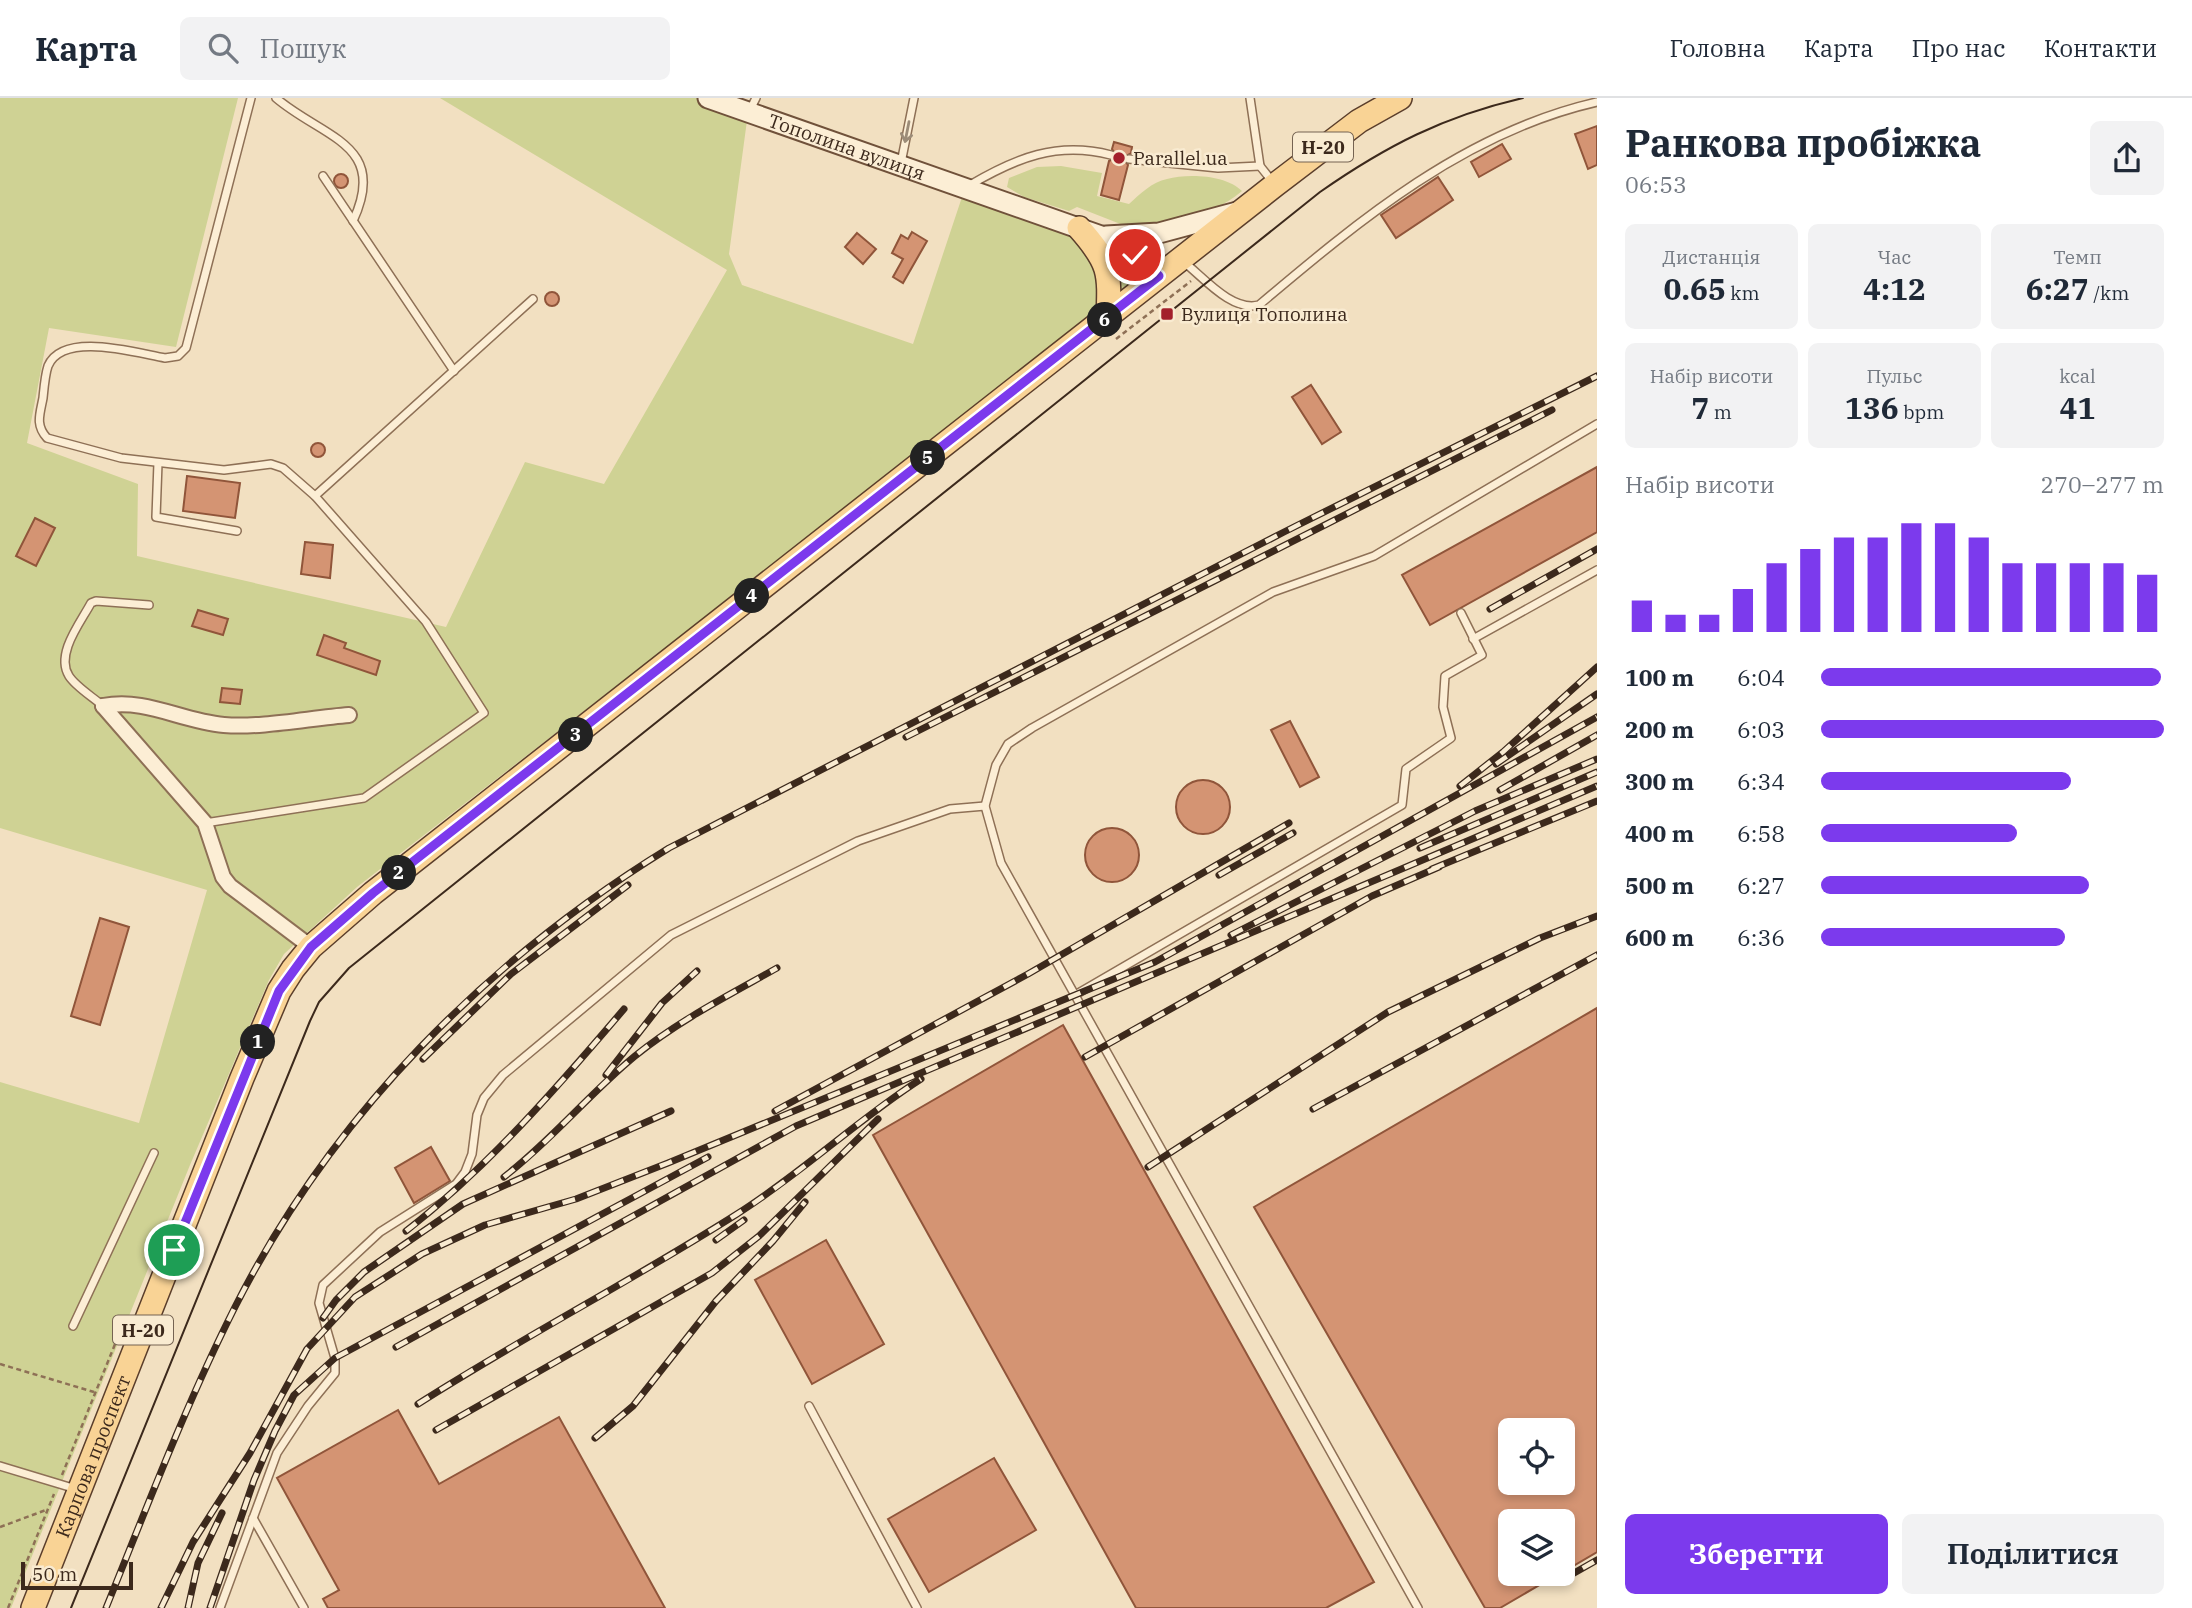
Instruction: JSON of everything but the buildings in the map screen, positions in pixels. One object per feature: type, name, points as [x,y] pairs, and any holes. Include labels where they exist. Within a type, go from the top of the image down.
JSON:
[{"type":"main road","name":"Тополина вулиця","points":[[708,98],[752,105],[900,166],[1101,236]]},
{"type":"main road","name":"Н-20","points":[[1275,185],[1372,108],[1400,98]]},
{"type":"main road","name":"Карпова проспект","points":[[33,1608],[242,1078],[279,991],[311,947],[364,901],[1275,185]]},
{"type":"main road","points":[[1101,236],[1159,233],[1244,210]]},
{"type":"main road","points":[[1079,228],[1101,255],[1108,271],[1108,317]]},
{"type":"main road","points":[[1101,236],[1135,255],[1159,276]]},
{"type":"street","points":[[103,706],[133,702],[195,721],[227,725],[349,715]]},
{"type":"street","points":[[103,706],[205,823],[223,877],[230,886],[311,947]]},
{"type":"lane","points":[[205,823],[364,798],[484,713],[426,622],[314,496],[283,468],[271,464],[224,470],[121,458],[47,438],[40,430],[38,420],[49,365],[59,353],[77,346],[165,358],[178,356],[186,348],[251,98]]},
{"type":"lane","points":[[276,98],[291,111],[348,146],[359,159],[365,179],[364,199],[353,221]]},
{"type":"lane","points":[[900,166],[914,98]]},
{"type":"lane","points":[[1250,98],[1260,166],[1275,185]]},
{"type":"lane","points":[[1180,260],[1236,304],[1251,307],[1259,305],[1352,228],[1438,168],[1507,130],[1565,109],[1597,102]]},
{"type":"lane","points":[[965,188],[1022,157],[1054,149],[1087,149],[1111,155]]},
{"type":"lane","points":[[1129,159],[1218,168],[1260,166]]},
{"type":"lane","points":[[323,176],[454,371]]},
{"type":"lane","points":[[314,496],[533,299]]},
{"type":"lane","points":[[1418,1608],[1001,863],[985,806],[996,765],[1008,744],[1032,728],[1273,592],[1374,556],[1597,424]]},
{"type":"lane","points":[[158,463],[156,517],[237,531]]},
{"type":"lane","points":[[1473,639],[1597,570]]},
{"type":"lane","points":[[103,706],[69,676],[65,656],[68,646],[91,603],[96,601],[149,605]]},
{"type":"lane","points":[[1075,995],[1402,805],[1406,769],[1451,738],[1443,707],[1445,676],[1482,655],[1461,614]]},
{"type":"lane","points":[[220,1608],[277,1453],[308,1406],[335,1373],[335,1358],[319,1303],[323,1285],[380,1232],[456,1184],[472,1154],[477,1115],[484,1098],[503,1075],[671,935],[858,841],[950,808],[985,806]]},
{"type":"lane","points":[[74,1326],[154,1153]]},
{"type":"lane","points":[[809,1406],[917,1608]]},
{"type":"lane","points":[[0,1466],[81,1490]]},
{"type":"lane","points":[[253,1518],[304,1608]]},
{"type":"path","points":[[1116,339],[1200,275]]},
{"type":"path","points":[[0,1364],[95,1393]]},
{"type":"path","points":[[0,1527],[48,1509]]},
{"type":"green space","points":[[0,98],[238,98],[176,347],[49,328],[27,443],[138,484],[137,556],[446,627],[525,462],[604,484],[727,270],[440,98],[708,98],[748,113],[729,254],[742,285],[913,344],[965,188],[1082,229],[1157,260],[1103,309],[357,887],[284,954],[269,980],[190,1165],[11,1608],[0,1608],[0,1082],[139,1123],[207,890],[0,828]]},
{"type":"green space","points":[[1061,166],[1102,173],[1097,196],[1129,204],[1151,186],[1176,177],[1217,179],[1242,191],[1229,201],[1201,214],[1172,222],[1125,229],[1123,225],[1077,207],[1069,211],[1024,197],[1007,187],[1009,178],[1037,167]]},
{"type":"tram line","points":[[71,1608],[310,1021],[319,1002],[349,968],[1320,192],[1368,160],[1417,134],[1467,114],[1523,98]]},
{"type":"railway","points":[[106,1608],[200,1381],[235,1307],[274,1237],[318,1170],[367,1107],[420,1048],[477,992],[538,940],[602,892],[669,848],[1284,532],[1597,376]]},
{"type":"railway","points":[[906,737],[1552,410]]},
{"type":"railway","points":[[1490,609],[1597,549]]},
{"type":"railway","points":[[1460,786],[1503,752],[1597,667]]},
{"type":"railway","points":[[1496,764],[1597,694]]},
{"type":"railway","points":[[161,1608],[193,1542],[250,1453],[307,1349],[355,1297],[422,1254],[485,1225],[576,1199],[668,1163],[1155,962],[1597,717]]},
{"type":"railway","points":[[1500,790],[1597,735]]},
{"type":"railway","points":[[1231,935],[1475,811],[1597,759]]},
{"type":"railway","points":[[1420,848],[1597,772]]},
{"type":"railway","points":[[396,1347],[796,1126],[1597,786]]},
{"type":"railway","points":[[1432,869],[1597,801]]},
{"type":"railway","points":[[775,1111],[1028,974],[1289,823]]},
{"type":"railway","points":[[1219,875],[1293,833]]},
{"type":"railway","points":[[1085,1057],[1372,896],[1439,867]]},
{"type":"railway","points":[[423,1059],[511,974],[628,885]]},
{"type":"railway","points":[[1148,1167],[1388,1012],[1540,938],[1597,916]]},
{"type":"railway","points":[[1313,1109],[1597,955]]},
{"type":"railway","points":[[504,1177],[651,1043],[704,1009],[777,968]]},
{"type":"railway","points":[[606,1075],[662,1003],[697,971]]},
{"type":"railway","points":[[406,1231],[494,1153],[624,1009]]},
{"type":"railway","points":[[418,1404],[737,1214],[921,1079]]},
{"type":"railway","points":[[323,1318],[336,1300],[364,1272],[463,1204],[671,1111]]},
{"type":"railway","points":[[436,1430],[712,1273],[759,1236],[878,1119]]},
{"type":"railway","points":[[210,1608],[254,1480],[294,1395],[335,1358],[708,1157]]},
{"type":"railway","points":[[595,1438],[633,1406],[716,1301],[773,1241],[805,1202]]},
{"type":"railway","points":[[716,1240],[744,1220]]},
{"type":"railway","points":[[188,1608],[198,1563],[222,1513]]},
{"type":"railway","points":[[1575,1572],[1597,1560]]},
{"type":"place","name":"Parallel.ua","points":[[1119,158]]},
{"type":"place","name":"Вулиця Тополина","points":[[1167,314]]},
{"type":"route","points":[[174,1250],[204,1170],[279,991],[311,947],[373,893],[1159,276],[1135,255]]}]
